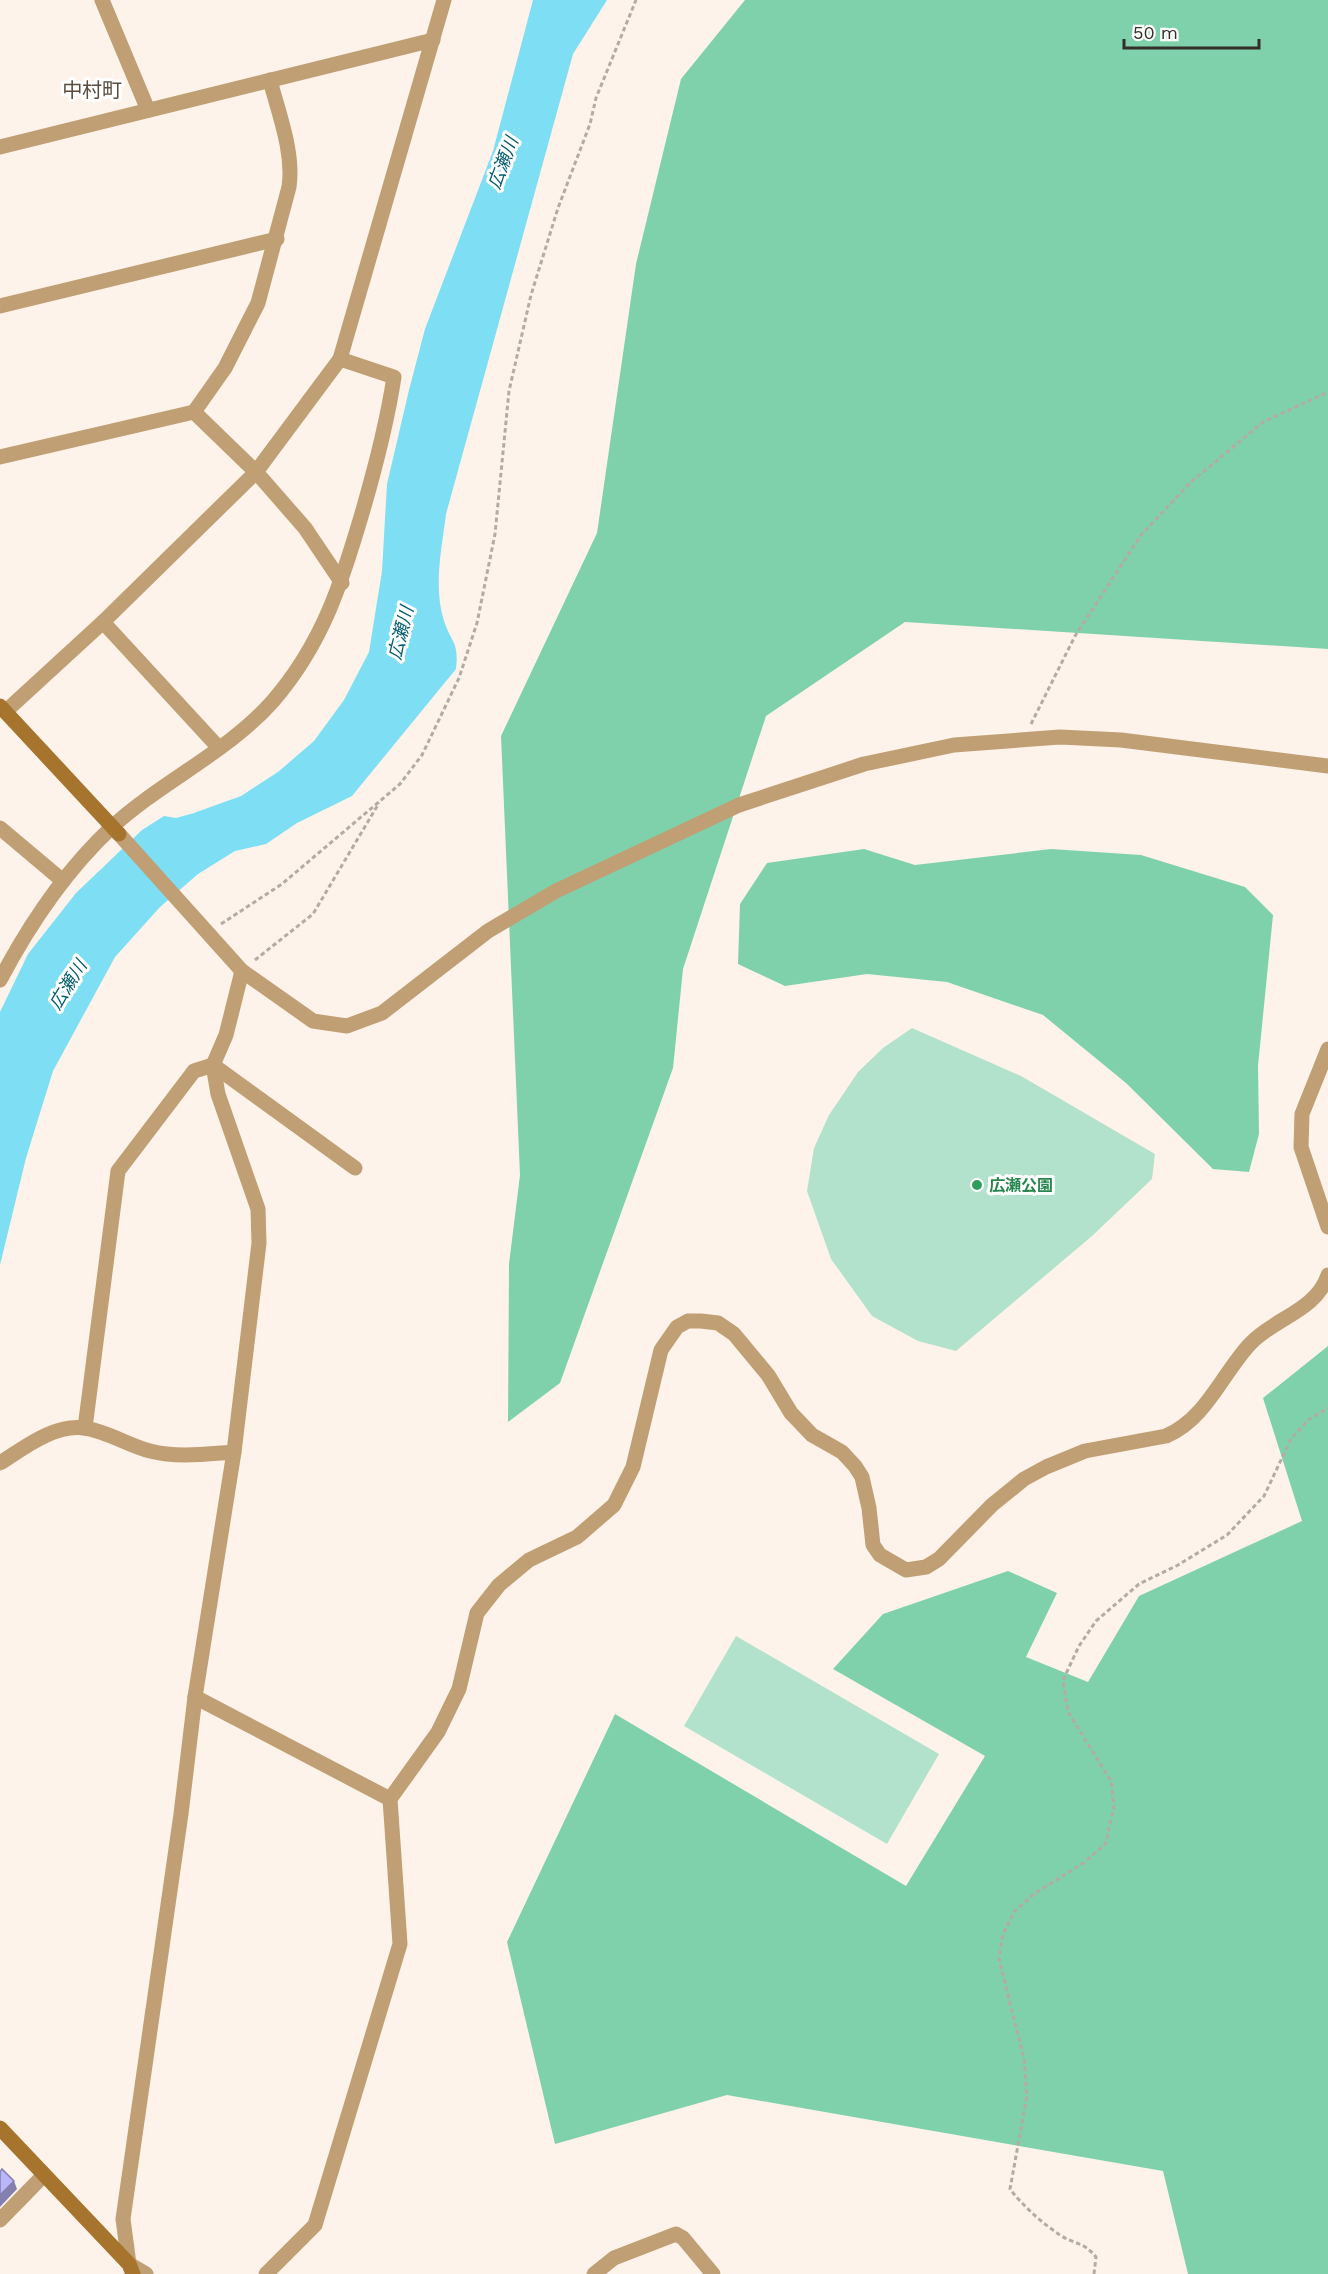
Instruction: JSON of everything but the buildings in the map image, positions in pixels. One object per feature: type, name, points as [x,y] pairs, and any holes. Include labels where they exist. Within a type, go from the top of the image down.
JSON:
[{"type":"street","points":[[102,0],[148,110]]},
{"type":"street","points":[[444,0],[340,359],[256,472],[103,622],[3,708],[242,971],[313,1021],[347,1026],[367,1020],[382,1013],[488,931],[556,891],[739,805],[864,764],[954,745],[1060,737],[1121,740],[1328,766]]},
{"type":"street","points":[[0,147],[433,40]]},
{"type":"street","points":[[0,457],[194,412],[241,339],[258,303],[276,239],[291,172],[270,80]]},
{"type":"street","points":[[0,306],[276,239]]},
{"type":"street","points":[[0,980],[24,938],[63,881],[116,830],[219,748],[271,703],[298,670],[321,633],[342,583],[386,430],[394,377],[340,359]]},
{"type":"street","points":[[194,412],[256,472],[305,528],[342,583]]},
{"type":"street","points":[[103,622],[219,748]]},
{"type":"street","points":[[0,828],[63,881]]},
{"type":"street","points":[[131,2269],[123,2219],[182,1814],[195,1697],[234,1452],[259,1244],[258,1209],[218,1094],[213,1065],[226,1035],[242,971]]},
{"type":"street","points":[[1328,1049],[1302,1114],[1301,1147],[1328,1227]]},
{"type":"street","points":[[213,1065],[355,1168]]},
{"type":"street","points":[[85,1428],[118,1171],[194,1071],[213,1065]]},
{"type":"street","points":[[266,2274],[315,2225],[400,1944],[390,1799],[438,1732],[459,1689],[477,1613],[499,1585],[529,1560],[577,1537],[614,1505],[633,1467],[661,1350],[677,1327],[688,1321],[718,1323],[734,1334],[768,1375],[791,1413],[812,1435],[842,1452],[855,1466],[862,1477],[869,1508],[873,1545],[880,1555],[906,1570],[916,1570],[939,1559],[992,1505],[1024,1479],[1046,1467],[1085,1451],[1166,1436],[1177,1431],[1202,1409],[1251,1343],[1287,1316],[1298,1311],[1323,1289],[1328,1275]]},
{"type":"street","points":[[0,1463],[38,1440],[64,1430],[85,1428],[151,1452],[187,1455],[234,1452]]},
{"type":"street","points":[[195,1697],[390,1799]]},
{"type":"street","points":[[0,2128],[131,2269],[146,2274]]},
{"type":"street","points":[[0,2220],[44,2175]]},
{"type":"street","points":[[594,2274],[614,2258],[676,2234],[683,2238],[713,2274]]},
{"type":"path","points":[[217,927],[282,884],[400,784],[422,755],[459,678],[477,622],[495,534],[509,391],[531,295],[558,208],[590,124],[596,98],[636,0]]},
{"type":"path","points":[[1023,739],[1075,636],[1141,536],[1191,482],[1263,422],[1328,392]]},
{"type":"path","points":[[242,971],[313,915],[382,799]]},
{"type":"path","points":[[1094,2274],[1096,2257],[1085,2244],[1061,2236],[1020,2202],[1010,2189],[1027,2096],[1024,2059],[999,1959],[1003,1934],[1014,1912],[1034,1894],[1085,1862],[1106,1843],[1114,1806],[1111,1781],[1068,1712],[1063,1680],[1079,1646],[1096,1621],[1138,1584],[1178,1565],[1227,1535],[1264,1496],[1291,1439],[1308,1420],[1328,1408]]},
{"type":"green space","points":[[745,0],[1328,0],[1328,649],[905,622],[766,716],[683,969],[673,1068],[560,1383],[508,1422],[509,1264],[520,1175],[501,736],[597,533],[636,264],[681,79]]},
{"type":"green space","points":[[864,849],[915,865],[1051,849],[1141,855],[1245,887],[1273,915],[1258,1066],[1259,1134],[1249,1172],[1213,1169],[1126,1083],[1043,1015],[947,982],[867,974],[785,986],[738,964],[740,904],[767,863]]},
{"type":"green space","name":"広瀬公園","points":[[912,1028],[1021,1076],[1155,1154],[1152,1179],[1092,1236],[956,1351],[918,1341],[872,1316],[831,1259],[807,1191],[814,1148],[829,1115],[858,1072],[883,1048]]},
{"type":"green space","points":[[1328,1346],[1328,2274],[1188,2274],[1163,2171],[727,2095],[555,2144],[507,1942],[615,1714],[906,1886],[985,1756],[833,1669],[883,1614],[1008,1571],[1057,1593],[1026,1657],[1088,1682],[1139,1596],[1302,1521],[1263,1398]]},
{"type":"green space","points":[[736,1636],[939,1754],[887,1844],[684,1726]]},
{"type":"water","name":"広瀬川","points":[[533,0],[607,0],[573,54],[446,514],[439,567],[439,594],[444,621],[456,648],[456,669],[352,796],[297,823],[266,844],[235,851],[198,874],[160,907],[115,957],[53,1071],[26,1158],[0,1265],[0,1012],[28,954],[76,893],[142,830],[164,816],[176,818],[241,796],[278,772],[314,741],[344,700],[369,652],[382,571],[387,484],[409,390],[425,329],[493,151]]},
{"type":"place","name":"広瀬公園","points":[[977,1185]]},
{"type":"district","name":"中村町","points":[[92,90]]}]
